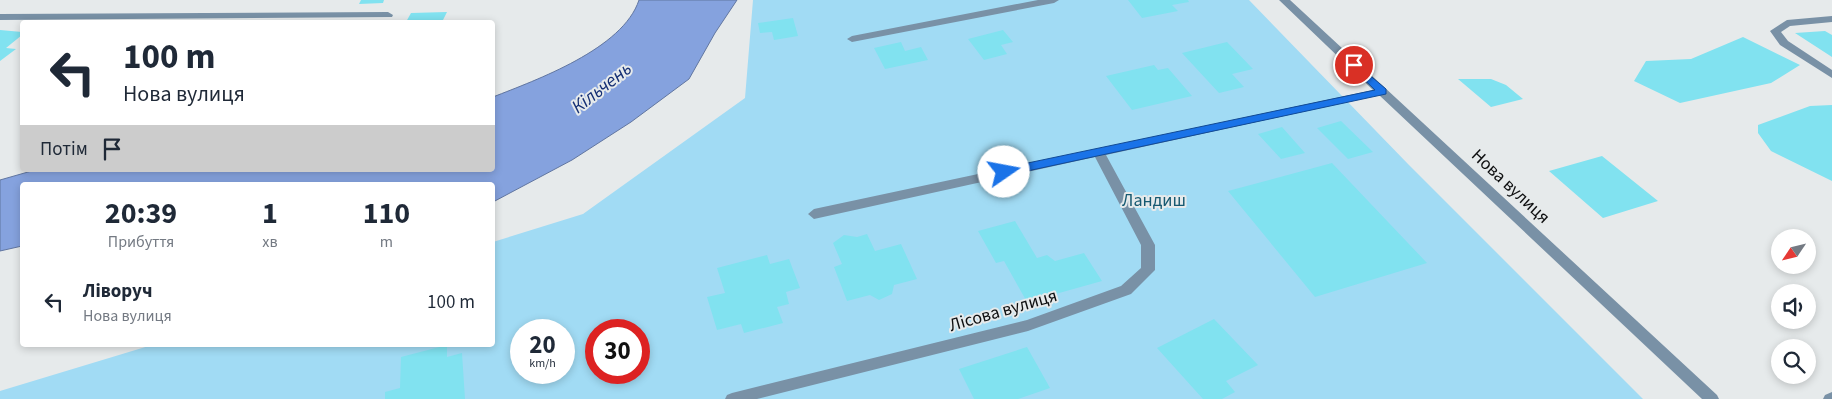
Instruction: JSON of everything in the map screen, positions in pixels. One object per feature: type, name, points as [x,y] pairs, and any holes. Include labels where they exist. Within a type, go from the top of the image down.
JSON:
[{"type":"street","points":[[852,39],[1054,0]]},
{"type":"street","name":"Нова вулиця","points":[[1284,0],[1712,399]]},
{"type":"street","points":[[0,17],[388,15]]},
{"type":"street","points":[[1832,19],[1787,23],[1775,31],[1784,44],[1832,75]]},
{"type":"street","points":[[814,214],[1382,91]]},
{"type":"street","name":"Лісова вулиця","points":[[732,399],[1028,325],[1126,290],[1148,270],[1148,245],[1098,151]]},
{"type":"green space","name":"Ландиш","points":[[753,0],[1249,0],[1408,164],[1643,399],[0,399],[0,391],[145,347],[495,347],[495,241],[583,214],[745,98]]},
{"type":"water","name":"Кільчень","points":[[639,0],[737,0],[715,33],[689,79],[631,122],[572,160],[495,201],[495,182],[20,182],[20,246],[0,251],[0,180],[28,172],[495,172],[495,96],[532,82],[576,61],[597,48],[630,18]]},
{"type":"building","points":[[361,0],[384,0],[383,3],[359,4]]},
{"type":"building","points":[[1128,0],[1188,0],[1189,2],[1172,5],[1178,11],[1142,18]]},
{"type":"building","points":[[447,12],[443,20],[407,20],[411,13]]},
{"type":"building","points":[[793,18],[798,36],[774,40],[772,32],[760,33],[758,23]]},
{"type":"building","points":[[0,30],[20,32],[20,37],[6,48],[16,49],[0,61]]},
{"type":"building","points":[[1003,30],[1013,42],[1001,45],[1007,54],[984,60],[968,39]]},
{"type":"building","points":[[1825,31],[1832,35],[1832,57],[1795,33]]},
{"type":"building","points":[[1743,37],[1800,65],[1771,83],[1680,103],[1634,81],[1646,61],[1691,59]]},
{"type":"building","points":[[901,42],[905,51],[921,47],[928,60],[885,69],[874,48]]},
{"type":"building","points":[[1227,42],[1253,69],[1232,74],[1244,87],[1219,93],[1182,53]]},
{"type":"building","points":[[1154,65],[1158,70],[1168,68],[1192,96],[1132,110],[1106,76]]},
{"type":"building","points":[[1458,79],[1491,79],[1506,85],[1523,99],[1491,107]]},
{"type":"building","points":[[1832,105],[1832,181],[1771,151],[1758,133],[1758,125],[1810,106]]},
{"type":"building","points":[[1341,121],[1373,152],[1348,159],[1317,128]]},
{"type":"building","points":[[1282,127],[1305,153],[1281,159],[1258,134]]},
{"type":"building","points":[[1602,156],[1658,201],[1603,218],[1549,171]]},
{"type":"building","points":[[1332,163],[1427,263],[1315,297],[1228,191]]},
{"type":"building","points":[[1015,221],[1037,258],[1047,255],[1055,261],[1084,253],[1102,281],[1027,302],[1004,261],[996,263],[978,231]]},
{"type":"building","points":[[867,234],[875,251],[901,244],[917,279],[894,285],[892,294],[879,300],[870,295],[847,301],[834,267],[842,264],[833,243],[844,235],[857,237]]},
{"type":"building","points":[[767,255],[770,264],[789,259],[800,288],[786,292],[789,304],[777,307],[783,323],[744,333],[741,324],[717,330],[707,297],[725,293],[717,268]]},
{"type":"building","points":[[1214,319],[1258,365],[1226,381],[1235,392],[1222,399],[1203,399],[1157,348]]},
{"type":"building","points":[[439,347],[447,347],[447,357],[462,353],[465,399],[385,399],[385,392],[400,388],[401,357]]},
{"type":"building","points":[[1027,347],[1050,388],[1018,399],[974,399],[959,369]]},
{"type":"route","points":[[1004,172],[1382,91],[1354,65]]}]
